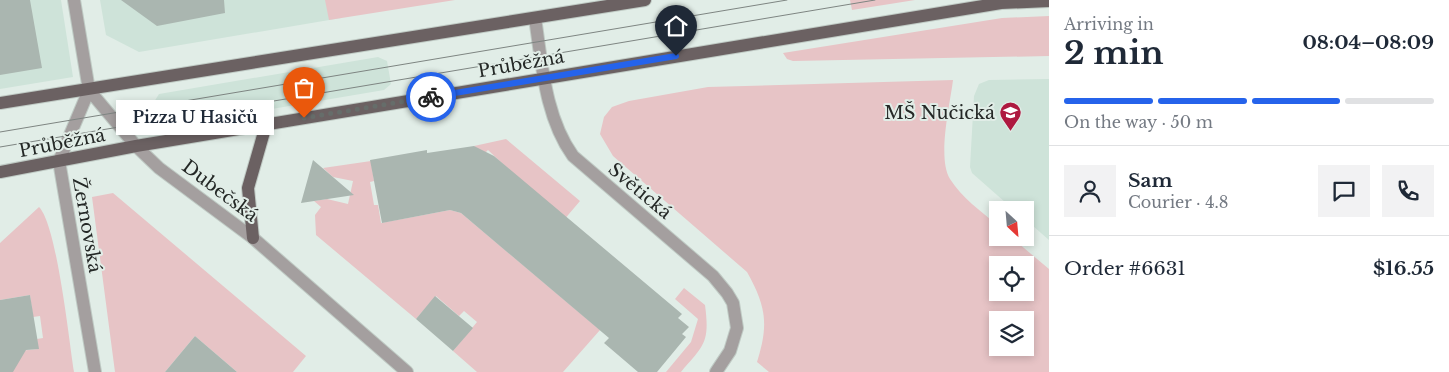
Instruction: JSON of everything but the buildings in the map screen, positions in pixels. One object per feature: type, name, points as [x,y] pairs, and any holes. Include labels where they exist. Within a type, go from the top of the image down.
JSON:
[{"type":"main road","points":[[0,103],[645,0]]},
{"type":"main road","name":"Průběžná","points":[[0,172],[136,146],[1001,2],[1049,1]]},
{"type":"main road","points":[[253,238],[248,188],[266,125]]},
{"type":"street","points":[[74,0],[89,90]]},
{"type":"street","name":"Světická","points":[[535,18],[544,77],[561,141],[573,156],[714,276],[733,303],[737,328],[730,351],[716,372]]},
{"type":"street","name":"Dubečská","points":[[89,90],[136,146],[159,168],[253,238],[407,372]]},
{"type":"street","name":"Žernovská","points":[[89,90],[59,161],[95,372]]},
{"type":"shaded area","points":[[0,0],[61,0],[73,77],[0,89]]},
{"type":"shaded area","points":[[100,0],[338,0],[341,18],[139,52],[106,35]]},
{"type":"shaded area","points":[[325,0],[455,0],[329,20]]},
{"type":"shaded area","points":[[850,0],[915,0],[852,10]]},
{"type":"shaded area","points":[[1049,16],[1049,56],[793,61],[787,59],[783,53],[1002,18]]},
{"type":"shaded area","points":[[378,57],[387,61],[391,84],[384,90],[165,127],[157,123],[154,102],[159,94]]},
{"type":"shaded area","name":"MŠ Nučická","points":[[1049,79],[1049,240],[1034,227],[1034,201],[1004,201],[972,173],[970,167],[974,96],[979,84],[989,80]]},
{"type":"shaded area","points":[[953,80],[944,145],[946,170],[950,179],[960,192],[989,218],[989,246],[1022,246],[1033,256],[989,256],[989,301],[1034,301],[1034,256],[1049,269],[1049,372],[769,372],[757,362],[763,337],[764,316],[762,305],[747,272],[613,156],[600,134],[604,117],[612,107],[629,101],[708,87]]},
{"type":"shaded area","points":[[506,139],[580,201],[563,221],[488,150],[484,154],[474,146]]},
{"type":"shaded area","points":[[371,161],[374,181],[370,182],[374,205],[378,205],[381,223],[450,210],[461,213],[600,330],[563,372],[477,372],[453,351],[477,322],[464,311],[459,316],[436,296],[416,319],[316,235],[315,215],[321,207],[314,201],[327,199],[348,204],[353,181],[333,177],[323,168]]},
{"type":"shaded area","points":[[113,193],[306,356],[293,372],[237,372],[195,336],[165,372],[115,372],[92,197]]},
{"type":"shaded area","points":[[39,207],[45,218],[57,259],[74,372],[0,372],[19,351],[38,349],[37,339],[43,338],[40,316],[33,317],[30,295],[0,300],[0,243]]},
{"type":"shaded area","points":[[684,288],[705,305],[706,336],[700,349],[681,372],[666,372],[691,342],[698,319],[675,299]]},
{"type":"tram line","points":[[0,132],[787,0]]},
{"type":"tram line","points":[[0,147],[875,0]]},
{"type":"way so far","points":[[304,118],[431,97]]},
{"type":"place","name":"Pizza U Hasičů","points":[[304,118]]},
{"type":"place","name":"MŠ Nučická","points":[[1011,132]]},
{"type":"route","points":[[431,97],[676,56]]}]
